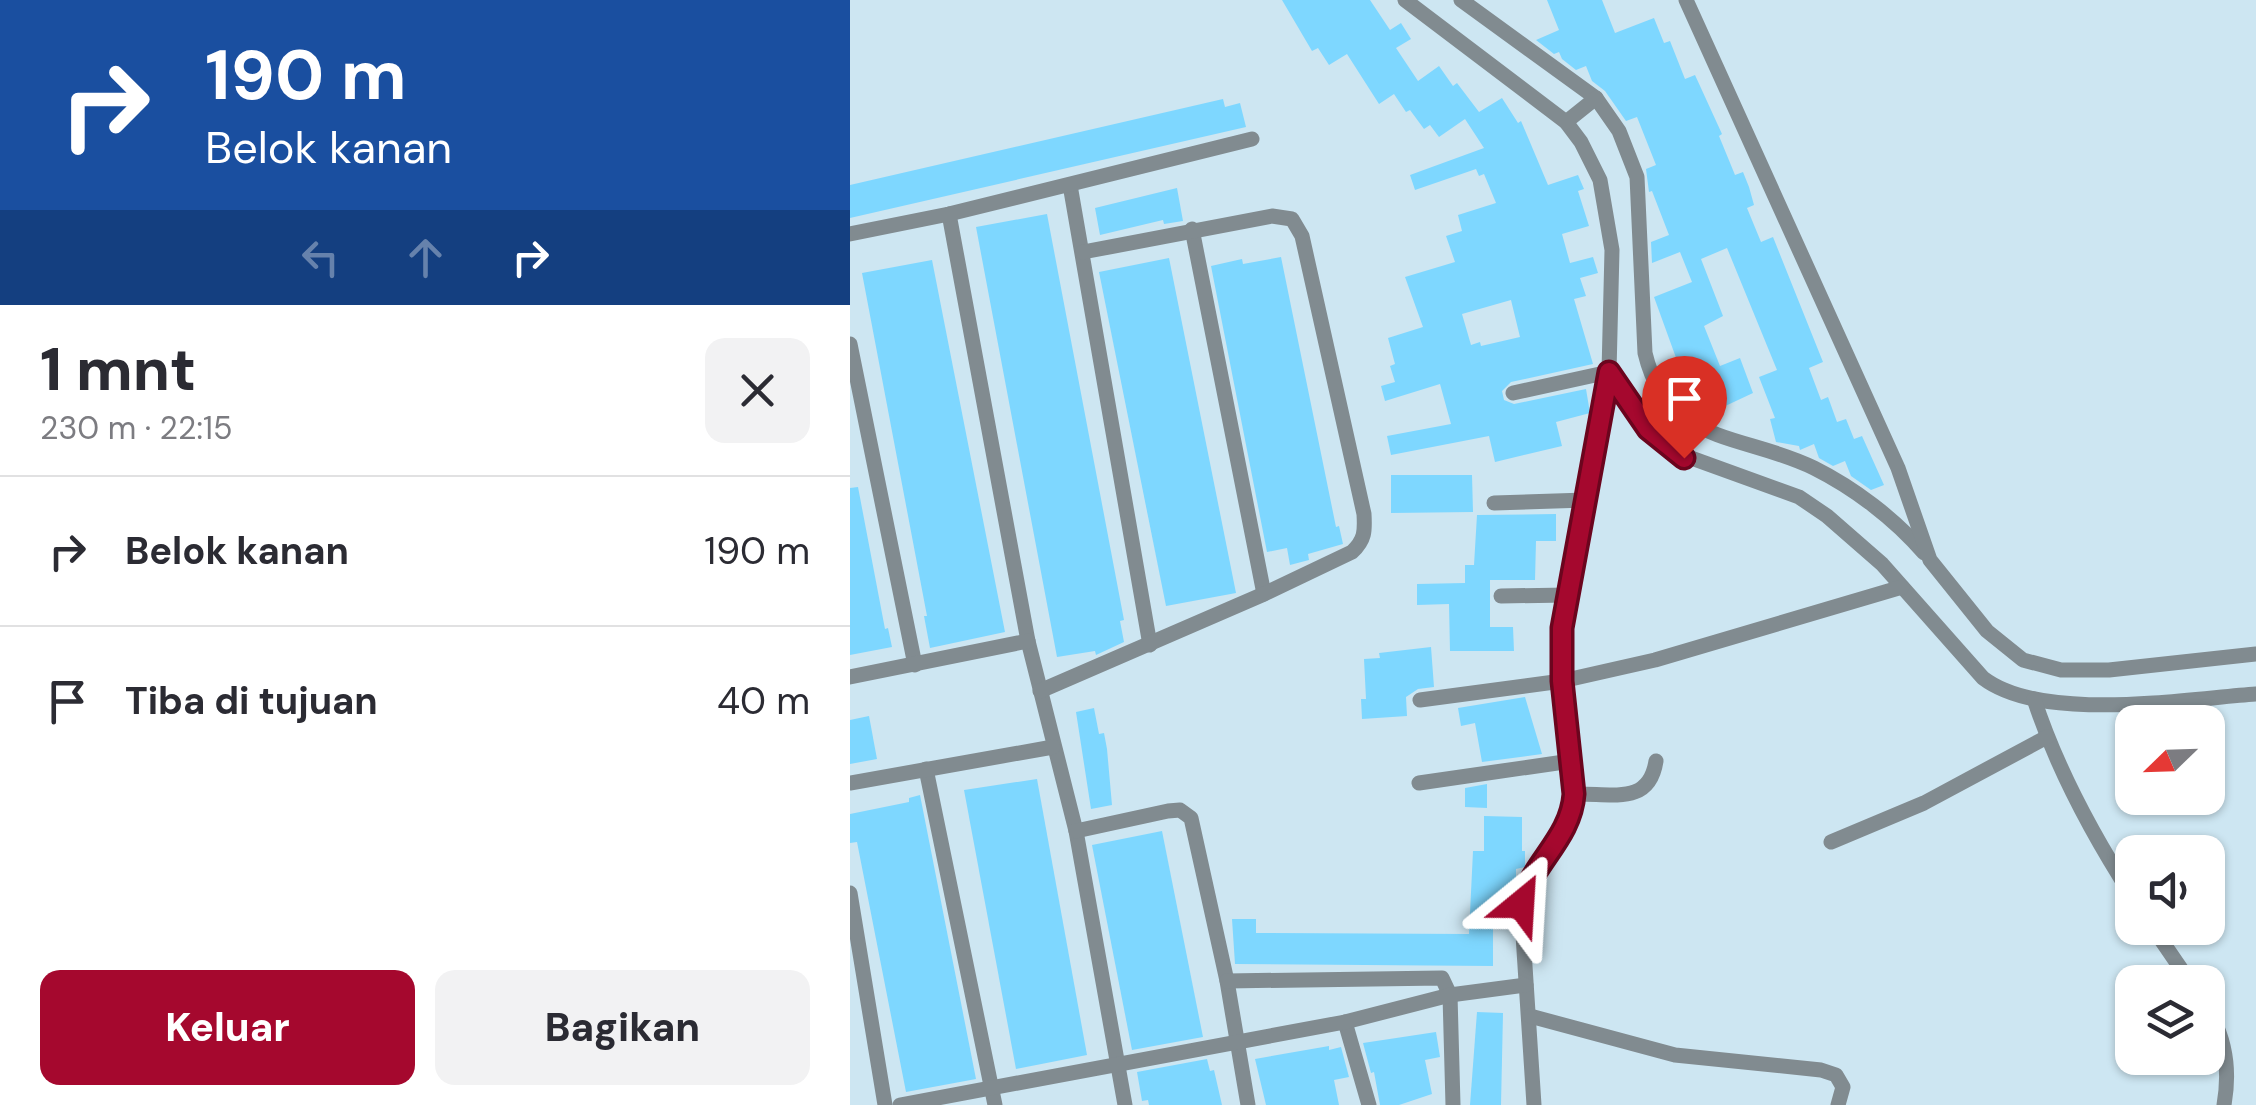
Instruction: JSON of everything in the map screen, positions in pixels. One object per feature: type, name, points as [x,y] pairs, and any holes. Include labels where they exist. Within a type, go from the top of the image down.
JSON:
[{"type":"street","points":[[1405,0],[1571,119],[1600,180],[1612,250],[1629,274],[1651,379],[1661,396],[1690,424],[1806,482],[1886,515],[1930,560],[1987,630],[2035,666],[2109,670],[2256,654]]},
{"type":"street","points":[[1461,0],[1594,101],[1620,130],[1637,177],[1629,274],[1567,596],[1562,681],[1574,794],[1568,825],[1526,885],[1521,904],[1534,1105]]},
{"type":"street","points":[[1686,0],[1898,468],[1930,560]]},
{"type":"street","points":[[1571,119],[1594,101]]},
{"type":"street","points":[[850,234],[949,214],[1252,139]]},
{"type":"street","points":[[1070,185],[1150,645]]},
{"type":"street","points":[[949,214],[1028,641],[1076,831],[1125,1105]]},
{"type":"street","points":[[1040,691],[1352,552],[1365,533],[1364,514],[1296,222],[1286,216],[1272,216],[1084,252]]},
{"type":"street","points":[[1192,229],[1264,594]]},
{"type":"street","points":[[850,344],[916,665]]},
{"type":"street","points":[[1513,393],[1609,372]]},
{"type":"street","points":[[1609,372],[1648,429],[1672,452],[1806,482],[1827,516],[1882,564],[1983,678],[2008,693],[2034,699],[2108,704],[2256,694]]},
{"type":"street","points":[[1494,503],[1586,500]]},
{"type":"street","points":[[1420,700],[1562,681],[1655,660],[1902,587]]},
{"type":"street","points":[[1500,596],[1567,596]]},
{"type":"street","points":[[850,677],[1028,641]]},
{"type":"street","points":[[2034,699],[2046,737],[2115,869]]},
{"type":"street","points":[[1831,842],[1924,803],[2046,737]]},
{"type":"street","points":[[850,783],[1053,747]]},
{"type":"street","points":[[1574,794],[1638,792],[1651,781],[1656,760]]},
{"type":"street","points":[[1419,782],[1570,761]]},
{"type":"street","points":[[926,768],[993,1097]]},
{"type":"street","points":[[1076,831],[1168,812],[1186,813],[1194,824],[1248,1105]]},
{"type":"street","points":[[850,893],[886,1105]]},
{"type":"street","points":[[1226,981],[1442,978],[1450,996],[1454,1105]]},
{"type":"street","points":[[900,1105],[993,1097],[1117,1066],[1346,1022],[1450,996],[1526,985]]},
{"type":"street","points":[[1530,1016],[1676,1055],[1822,1070],[1836,1075],[1843,1087],[1838,1105]]},
{"type":"street","points":[[1346,1022],[1369,1105]]},
{"type":"street","points":[[2224,1105],[2229,1081],[2225,1050]]},
{"type":"building","points":[[1282,0],[1370,0],[1390,30],[1401,23],[1411,39],[1396,48],[1418,81],[1439,66],[1479,112],[1502,98],[1518,123],[1521,121],[1548,185],[1578,175],[1584,189],[1578,191],[1589,226],[1562,234],[1570,263],[1593,257],[1598,273],[1580,278],[1586,296],[1574,299],[1593,364],[1511,382],[1502,391],[1504,400],[1514,404],[1586,389],[1590,413],[1556,422],[1562,446],[1495,462],[1489,436],[1391,455],[1387,436],[1451,424],[1440,384],[1385,401],[1381,386],[1395,382],[1388,338],[1423,327],[1405,277],[1455,262],[1446,236],[1462,231],[1458,215],[1496,203],[1484,174],[1479,176],[1476,169],[1415,190],[1410,175],[1484,148],[1465,119],[1439,137],[1430,125],[1424,129],[1410,110],[1406,112],[1394,94],[1379,104],[1347,54],[1329,65],[1318,48],[1312,51]],"holes":[[[1511,300],[1520,337],[1471,345],[1462,314]]]},
{"type":"building","points":[[1547,0],[1602,0],[1615,33],[1654,18],[1664,43],[1670,41],[1685,79],[1695,75],[1722,134],[1719,136],[1735,175],[1743,172],[1749,187],[1754,205],[1747,208],[1761,242],[1773,237],[1823,362],[1809,368],[1821,400],[1828,397],[1837,422],[1846,419],[1854,439],[1862,436],[1884,485],[1871,490],[1851,476],[1845,461],[1833,466],[1819,458],[1814,444],[1800,450],[1799,446],[1776,442],[1770,419],[1775,418],[1759,377],[1777,370],[1727,248],[1701,259],[1723,316],[1704,326],[1720,366],[1740,358],[1753,393],[1704,416],[1679,398],[1669,383],[1683,377],[1654,297],[1692,282],[1680,252],[1652,263],[1651,242],[1669,235],[1652,191],[1649,192],[1646,169],[1656,165],[1637,117],[1626,121],[1605,91],[1592,81],[1586,66],[1576,70],[1559,52],[1554,54],[1536,40],[1559,30]]},
{"type":"building","points":[[1223,99],[1225,107],[1240,103],[1246,127],[850,218],[850,185]]},
{"type":"building","points":[[1177,188],[1183,221],[1164,224],[1163,220],[1100,235],[1095,208]]},
{"type":"building","points":[[1047,214],[1124,620],[1120,621],[1124,642],[1096,655],[1095,651],[1057,657],[976,227]]},
{"type":"building","points":[[1281,257],[1336,527],[1339,526],[1343,544],[1308,554],[1309,560],[1290,565],[1287,548],[1267,552],[1211,266]]},
{"type":"building","points":[[1169,258],[1236,593],[1166,606],[1099,272]]},
{"type":"building","points":[[932,260],[1005,632],[930,648],[862,273]]},
{"type":"building","points":[[1391,475],[1472,475],[1473,512],[1391,513]]},
{"type":"building","points":[[858,487],[885,629],[888,628],[892,647],[850,655],[850,488]]},
{"type":"building","points":[[1556,514],[1556,541],[1536,541],[1535,580],[1490,580],[1490,627],[1513,627],[1514,651],[1450,651],[1449,604],[1417,605],[1417,584],[1465,583],[1465,565],[1474,565],[1477,515]]},
{"type":"building","points":[[1431,647],[1434,687],[1418,689],[1406,697],[1407,716],[1362,719],[1361,699],[1366,699],[1364,659],[1380,658],[1379,653]]},
{"type":"building","points":[[1525,697],[1542,754],[1482,762],[1475,723],[1461,726],[1458,708]]},
{"type":"building","points":[[1094,708],[1099,734],[1104,733],[1107,749],[1112,805],[1091,809],[1076,712]]},
{"type":"building","points":[[869,716],[877,759],[850,764],[850,720]]},
{"type":"building","points":[[1037,779],[1087,1055],[1016,1069],[964,790]]},
{"type":"building","points":[[1487,784],[1487,808],[1465,807],[1465,788]]},
{"type":"building","points":[[920,795],[976,1079],[906,1092],[857,842],[850,843],[850,814],[909,802],[909,798]]},
{"type":"building","points":[[1484,816],[1522,817],[1525,851],[1525,867],[1516,869],[1516,885],[1514,891],[1509,891],[1507,924],[1493,924],[1493,966],[1235,964],[1232,919],[1256,919],[1256,933],[1469,934],[1473,851],[1484,851]]},
{"type":"building","points":[[1162,831],[1203,1037],[1132,1050],[1092,845]]},
{"type":"building","points":[[1477,1012],[1503,1013],[1501,1105],[1470,1105]]},
{"type":"building","points":[[1436,1032],[1440,1057],[1425,1060],[1432,1094],[1399,1105],[1380,1105],[1363,1043]]},
{"type":"building","points":[[1329,1046],[1329,1050],[1341,1047],[1349,1077],[1334,1080],[1339,1105],[1266,1105],[1255,1059]]},
{"type":"building","points":[[1207,1059],[1210,1071],[1214,1070],[1222,1105],[1149,1105],[1148,1100],[1142,1101],[1137,1072]]},
{"type":"route","points":[[1521,904],[1526,885],[1568,825],[1573,809],[1562,681],[1562,628],[1609,372],[1648,429],[1684,458]]}]
